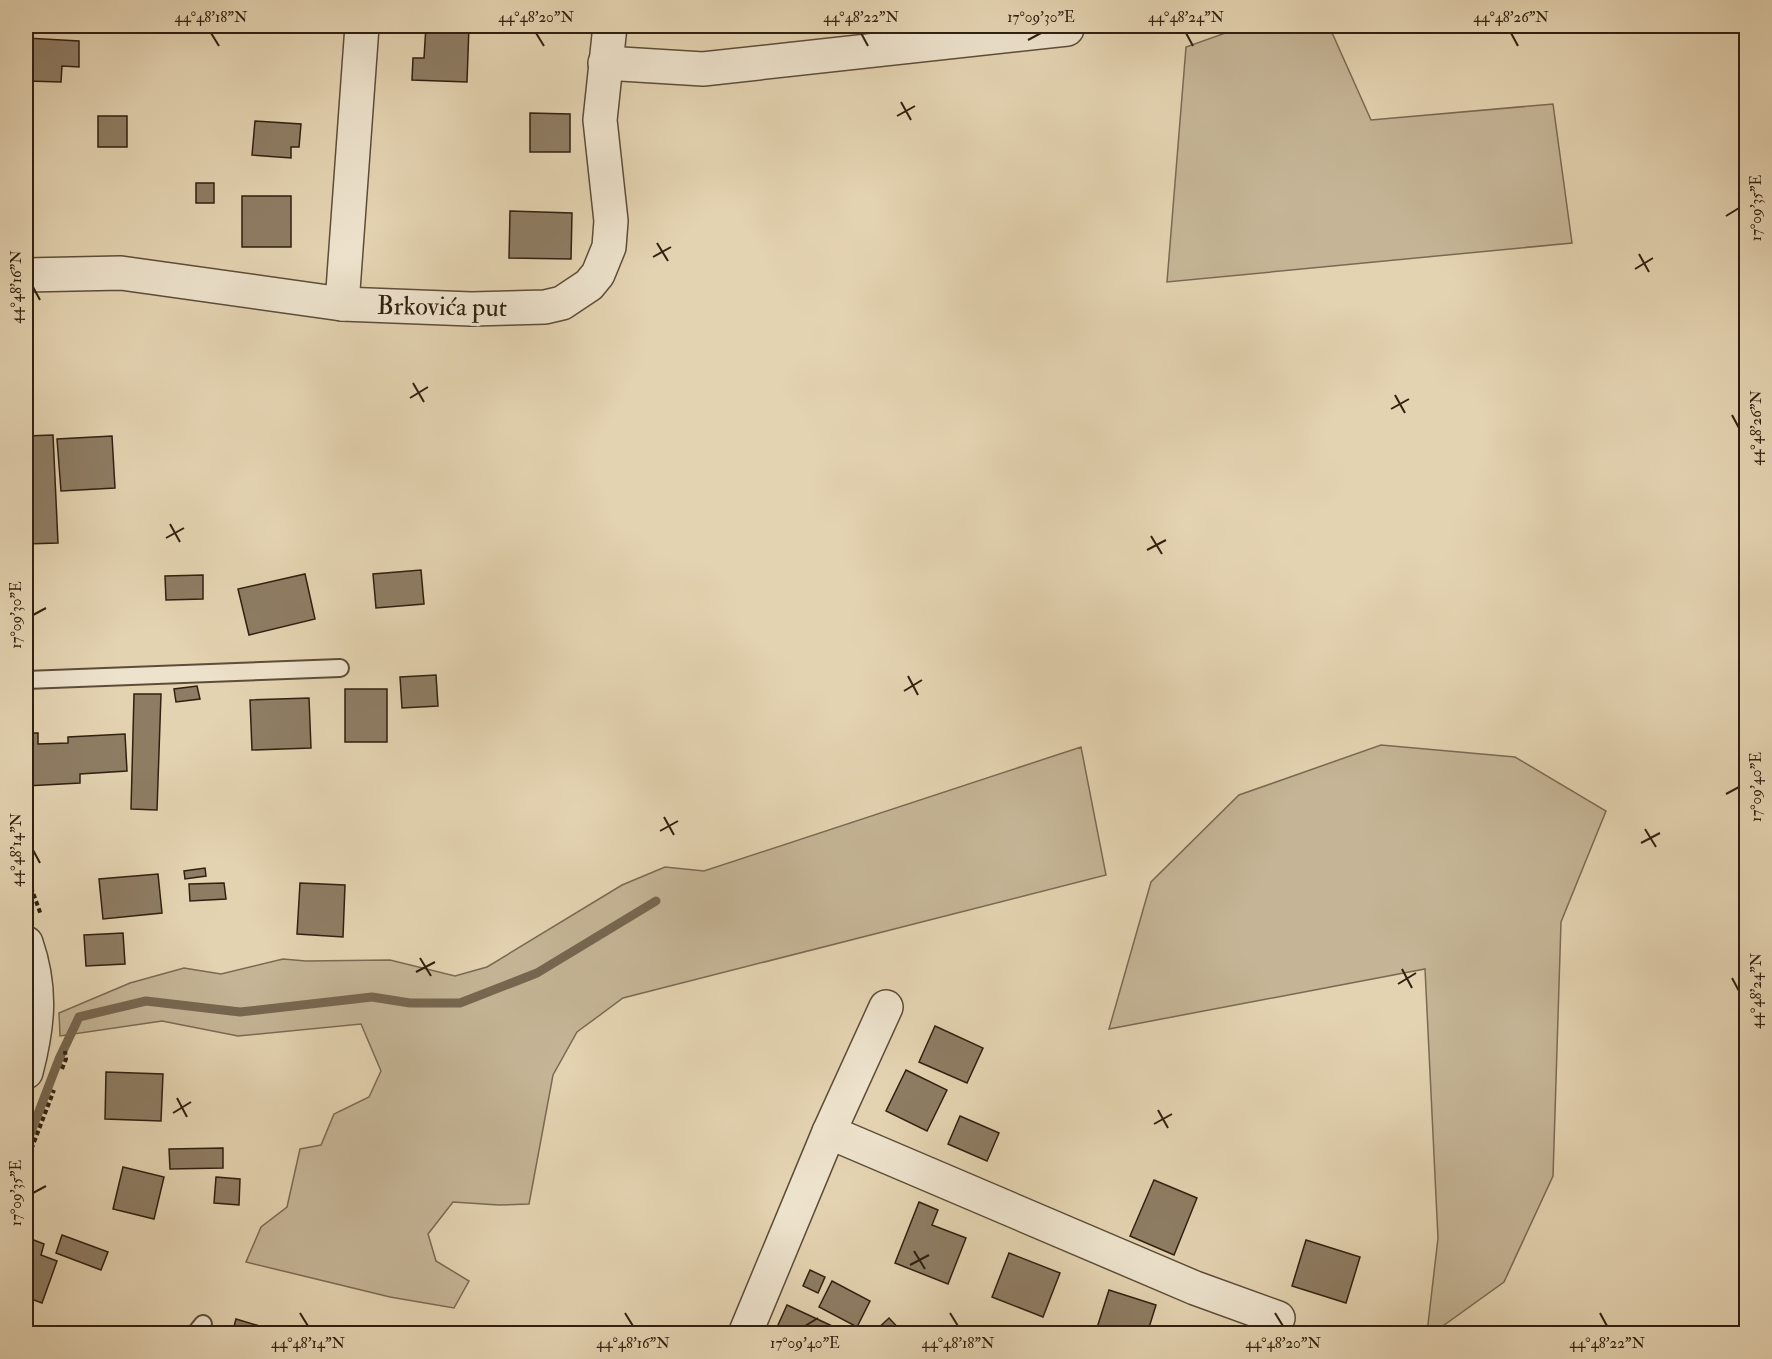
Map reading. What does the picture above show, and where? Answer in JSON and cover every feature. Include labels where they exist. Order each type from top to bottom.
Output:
[{"type":"street","points":[[342,304],[362,26]]},
{"type":"street","name":"Brkovića put","points":[[26,275],[121,273],[342,304],[471,309],[545,307],[562,303],[590,285],[598,274],[609,247],[610,221],[600,120],[610,26]]},
{"type":"street","points":[[605,63],[703,69],[1067,29]]},
{"type":"street","points":[[26,943],[38,1003],[36,1029],[26,1072]]},
{"type":"street","points":[[745,1334],[829,1132],[886,1007]]},
{"type":"street","points":[[829,1132],[1195,1288],[1278,1318]]},
{"type":"lane","points":[[26,680],[340,668]]},
{"type":"shaded area","points":[[1245,26],[1329,26],[1371,120],[1553,104],[1572,243],[1167,282],[1186,47]]},
{"type":"shaded area","points":[[1381,745],[1515,757],[1606,811],[1561,922],[1553,1176],[1504,1282],[1433,1333],[1427,1333],[1438,1238],[1425,969],[1109,1029],[1151,882],[1239,795]]},
{"type":"shaded area","points":[[1081,747],[1106,875],[623,998],[577,1032],[553,1075],[529,1204],[453,1202],[428,1234],[436,1261],[469,1281],[454,1308],[390,1297],[246,1262],[261,1227],[287,1207],[300,1149],[321,1145],[334,1114],[369,1097],[381,1071],[361,1024],[238,1036],[162,1021],[60,1036],[59,1013],[130,983],[184,968],[221,974],[283,959],[390,960],[455,976],[487,967],[622,885],[665,867],[704,871]]},
{"type":"building","points":[[426,26],[469,26],[467,82],[412,80],[413,58],[424,58]]},
{"type":"building","points":[[26,38],[79,41],[79,67],[62,66],[61,82],[26,81]]},
{"type":"building","points":[[530,113],[570,114],[570,152],[530,152]]},
{"type":"building","points":[[98,116],[127,116],[127,147],[98,147]]},
{"type":"building","points":[[255,121],[301,124],[299,147],[291,147],[291,158],[252,155]]},
{"type":"building","points":[[196,183],[214,183],[214,203],[196,203]]},
{"type":"building","points":[[242,196],[291,196],[291,247],[242,247]]},
{"type":"building","points":[[510,211],[572,213],[571,259],[509,258]]},
{"type":"building","points":[[53,435],[58,543],[26,544],[26,436]]},
{"type":"building","points":[[112,436],[115,488],[61,491],[57,439]]},
{"type":"building","points":[[421,570],[424,604],[376,608],[373,574]]},
{"type":"building","points":[[305,574],[315,619],[249,635],[238,589]]},
{"type":"building","points":[[203,575],[203,599],[166,600],[165,576]]},
{"type":"building","points":[[436,675],[438,706],[402,708],[400,677]]},
{"type":"building","points":[[197,686],[200,699],[176,702],[174,689]]},
{"type":"building","points":[[345,689],[387,689],[387,742],[345,742]]},
{"type":"building","points":[[134,694],[161,694],[157,810],[131,809]]},
{"type":"building","points":[[309,698],[311,748],[252,750],[250,700]]},
{"type":"building","points":[[26,733],[38,733],[38,744],[68,743],[68,737],[125,734],[127,771],[80,774],[80,783],[26,786]]},
{"type":"building","points":[[205,868],[206,876],[185,879],[184,871]]},
{"type":"building","points":[[158,874],[162,913],[103,919],[99,879]]},
{"type":"building","points":[[224,883],[226,899],[190,901],[189,884]]},
{"type":"building","points":[[300,883],[345,885],[343,937],[297,934]]},
{"type":"building","points":[[123,933],[125,964],[86,966],[84,935]]},
{"type":"building","points":[[935,1026],[983,1048],[967,1083],[919,1062]]},
{"type":"building","points":[[906,1070],[947,1090],[927,1131],[886,1111]]},
{"type":"building","points":[[106,1072],[163,1074],[161,1121],[105,1119]]},
{"type":"building","points":[[960,1116],[999,1133],[987,1161],[948,1144]]},
{"type":"building","points":[[223,1148],[223,1168],[170,1169],[169,1149]]},
{"type":"building","points":[[123,1167],[164,1177],[154,1219],[113,1209]]},
{"type":"building","points":[[216,1177],[240,1179],[239,1205],[214,1203]]},
{"type":"building","points":[[1154,1180],[1197,1198],[1174,1255],[1130,1236]]},
{"type":"building","points":[[919,1202],[938,1210],[932,1225],[966,1238],[948,1284],[895,1263]]},
{"type":"building","points":[[62,1235],[108,1252],[101,1270],[56,1253]]},
{"type":"building","points":[[26,1237],[44,1244],[41,1255],[57,1261],[42,1303],[26,1297]]},
{"type":"building","points":[[1306,1240],[1360,1257],[1346,1303],[1292,1286]]},
{"type":"building","points":[[1009,1253],[1060,1273],[1043,1317],[992,1297]]},
{"type":"building","points":[[810,1270],[825,1277],[818,1293],[803,1286]]},
{"type":"building","points":[[832,1281],[870,1301],[857,1327],[819,1307]]},
{"type":"building","points":[[1109,1290],[1156,1305],[1147,1334],[1095,1334]]},
{"type":"building","points":[[787,1305],[832,1326],[829,1334],[774,1334]]},
{"type":"building","points":[[889,1318],[904,1334],[872,1334]]},
{"type":"building","points":[[236,1319],[286,1334],[232,1334]]},
{"type":"waterway","points":[[26,1145],[59,1059],[79,1017],[146,1001],[240,1012],[372,997],[410,1003],[460,1003],[537,973],[656,901]]}]
